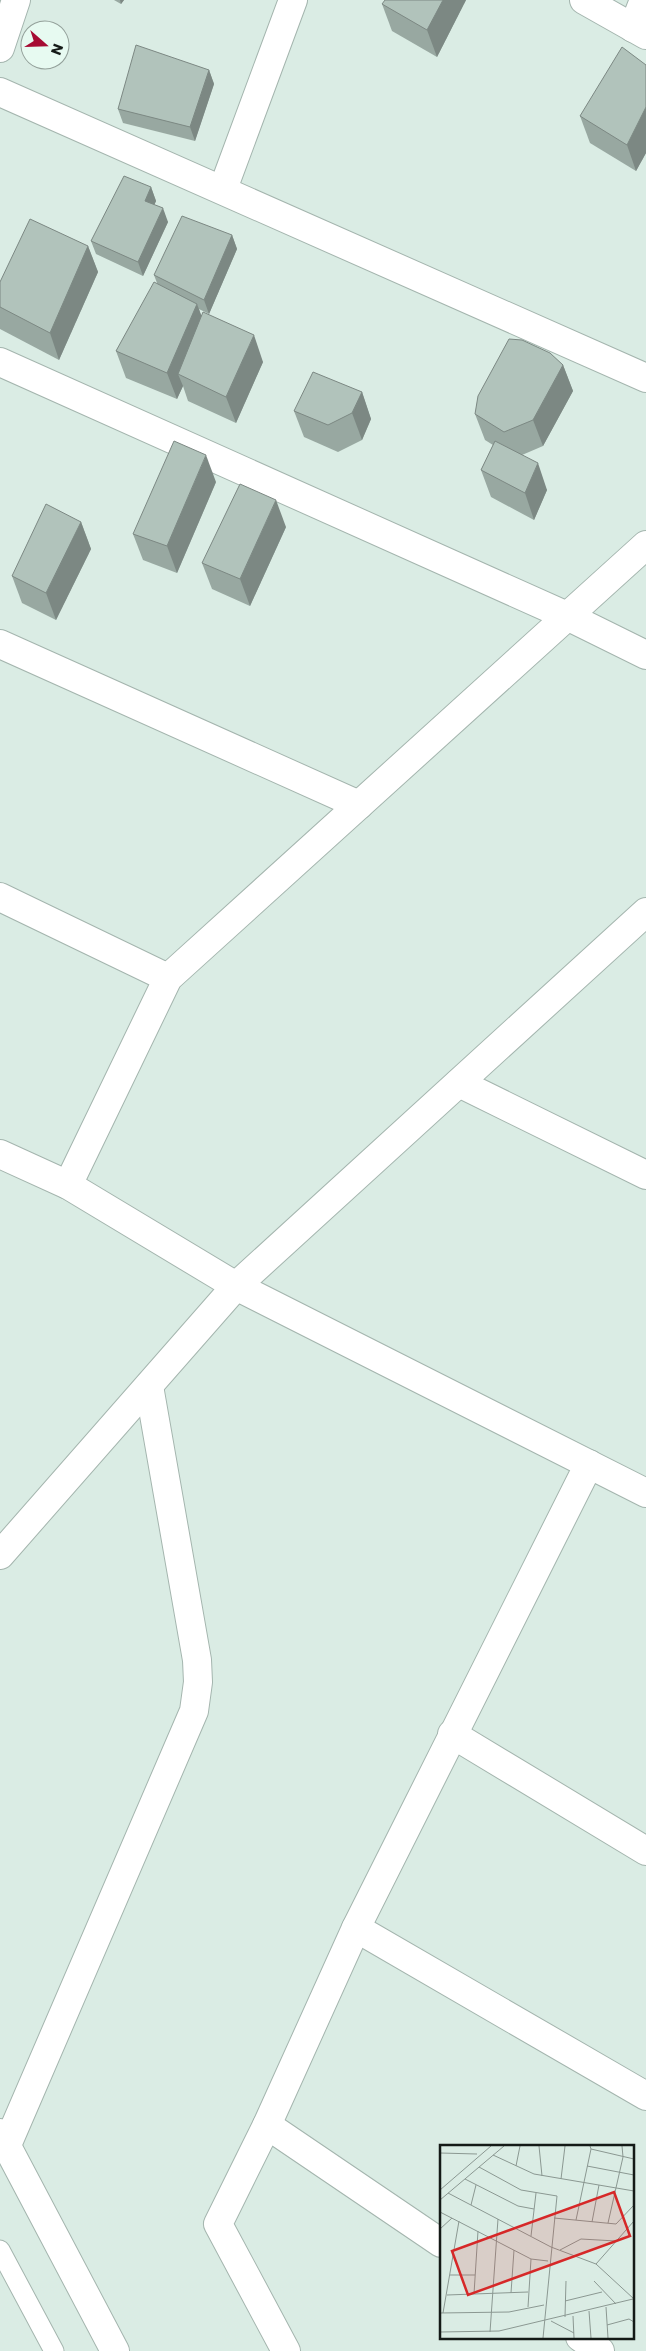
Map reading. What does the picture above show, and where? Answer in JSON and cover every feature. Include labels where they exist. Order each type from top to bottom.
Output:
[{"type":"street","points":[[0,48],[16,0]]},
{"type":"street","points":[[223,189],[293,0]]},
{"type":"street","points":[[584,0],[640,32],[644,0]]},
{"type":"street","points":[[0,92],[223,189],[646,378]]},
{"type":"street","points":[[0,362],[567,616],[646,655]]},
{"type":"street","points":[[68,1185],[168,978],[646,545]]},
{"type":"street","points":[[0,644],[359,805]]},
{"type":"street","points":[[0,897],[168,978]]},
{"type":"street","points":[[0,1555],[236,1286],[646,912]]},
{"type":"street","points":[[459,1083],[646,1175]]},
{"type":"street","points":[[0,1154],[68,1185],[236,1286],[646,1493]]},
{"type":"street","points":[[115,2351],[3,2139],[194,1711],[198,1682],[197,1660],[148,1386]]},
{"type":"street","points":[[286,2351],[218,2224],[267,2124],[356,1928],[589,1464]]},
{"type":"street","points":[[452,1734],[646,1851]]},
{"type":"street","points":[[356,1928],[646,2096]]},
{"type":"street","points":[[267,2124],[440,2242]]},
{"type":"street","points":[[581,2338],[600,2351]]},
{"type":"lane","points":[[0,2250],[54,2351]]},
{"type":"building","points":[[385,0],[443,0],[427,30],[382,4]]},
{"type":"building","points":[[136,45],[209,70],[190,127],[118,109]]},
{"type":"building","points":[[622,47],[646,65],[646,107],[627,145],[580,116]]},
{"type":"building","points":[[124,176],[151,187],[145,201],[163,208],[138,262],[91,241]]},
{"type":"building","points":[[182,216],[232,235],[204,300],[154,275]]},
{"type":"building","points":[[30,219],[88,246],[50,333],[0,307],[0,282]]},
{"type":"building","points":[[154,282],[197,304],[167,373],[116,351]]},
{"type":"building","points":[[203,312],[254,335],[226,397],[178,374]]},
{"type":"building","points":[[509,339],[522,340],[550,353],[563,365],[533,420],[504,432],[475,414],[478,396]]},
{"type":"building","points":[[313,372],[362,392],[352,413],[328,425],[294,411]]},
{"type":"building","points":[[174,441],[206,455],[167,546],[133,534]]},
{"type":"building","points":[[495,441],[538,463],[525,493],[481,470]]},
{"type":"building","points":[[240,484],[276,500],[240,579],[202,563]]},
{"type":"building","points":[[46,504],[81,522],[46,593],[12,576]]}]
